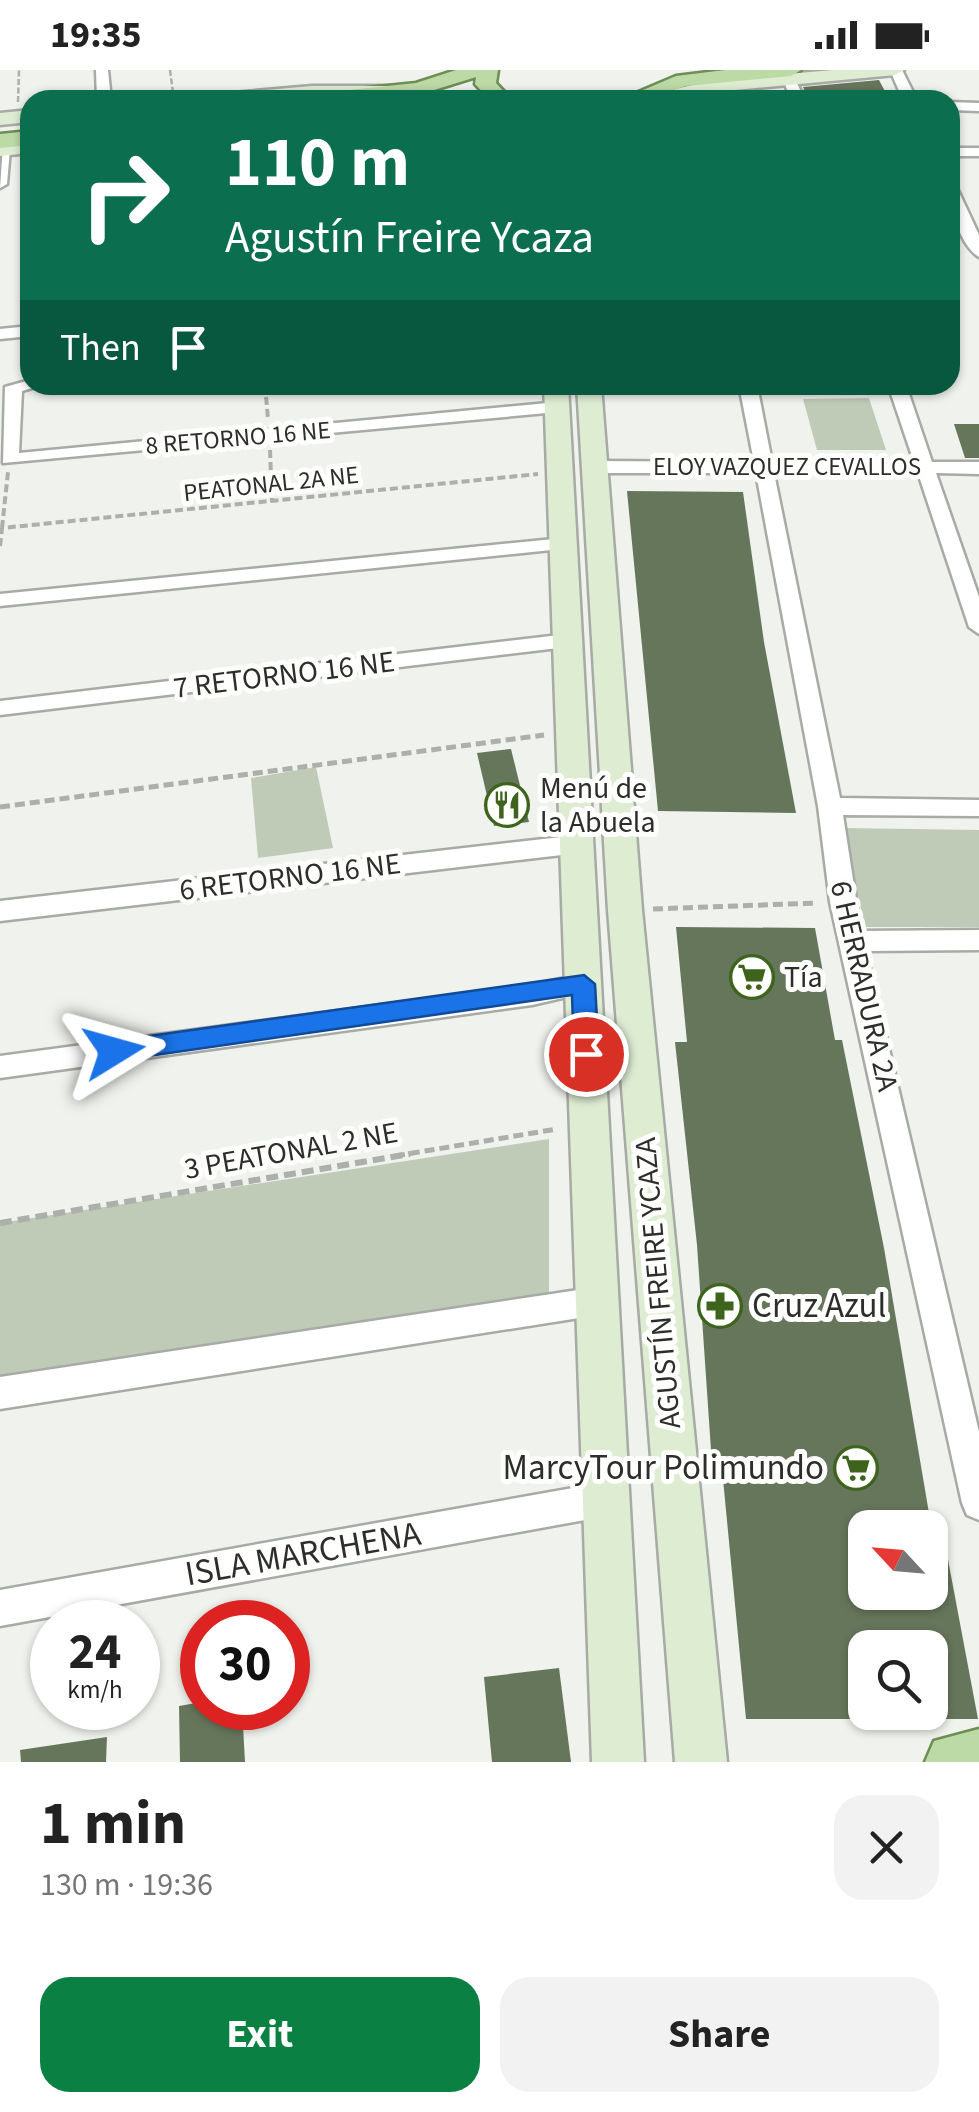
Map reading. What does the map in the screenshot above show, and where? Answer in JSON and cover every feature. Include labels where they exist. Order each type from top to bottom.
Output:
[{"type":"main road","points":[[404,90],[476,70]]},
{"type":"main road","points":[[659,90],[683,80],[895,70]]},
{"type":"main road","points":[[706,90],[790,74]]},
{"type":"main road","name":"AGUSTÍN FREIRE YCAZA","points":[[588,395],[564,544],[618,1762]]},
{"type":"main road","name":"AGUSTÍN FREIRE YCAZA","points":[[557,396],[577,469],[625,910],[701,1762]]},
{"type":"main road","points":[[955,1762],[979,1758]]},
{"type":"street","points":[[0,184],[10,130]]},
{"type":"street","points":[[960,210],[979,252]]},
{"type":"street","points":[[9,459],[14,387],[20,386]]},
{"type":"street","name":"6 HERRADURA 2A","points":[[750,395],[830,806],[842,902],[979,1503]]},
{"type":"street","points":[[900,395],[979,627]]},
{"type":"street","name":"8 RETORNO 16 NE","points":[[9,459],[557,396]]},
{"type":"street","name":"ELOY VAZQUEZ CEVALLOS","points":[[577,469],[979,468]]},
{"type":"street","points":[[0,600],[564,544]]},
{"type":"street","name":"7 RETORNO 16 NE","points":[[0,708],[568,642]]},
{"type":"street","points":[[830,806],[979,808]]},
{"type":"street","name":"6 RETORNO 16 NE","points":[[0,911],[579,844]]},
{"type":"street","points":[[853,941],[979,940]]},
{"type":"street","points":[[0,1066],[584,984]]},
{"type":"street","points":[[0,1393],[598,1301]]},
{"type":"street","name":"ISLA MARCHENA","points":[[0,1608],[607,1500]]},
{"type":"path","points":[[10,130],[19,70]]},
{"type":"path","points":[[0,546],[9,459]]},
{"type":"path","name":"PEATONAL 2A NE","points":[[2,528],[577,469]]},
{"type":"path","points":[[0,807],[572,731]]},
{"type":"path","points":[[625,910],[842,902]]},
{"type":"path","name":"3 PEATONAL 2 NE","points":[[0,1222],[590,1124]]},
{"type":"green space","points":[[869,398],[886,450],[817,450],[803,399]]},
{"type":"green space","points":[[316,767],[333,848],[258,858],[251,778]]},
{"type":"green space","points":[[843,828],[979,830],[979,927],[865,927]]},
{"type":"green space","points":[[549,1139],[549,1296],[0,1383],[0,1223]]},
{"type":"building","points":[[879,80],[884,90],[804,90],[803,87]]},
{"type":"building","points":[[954,424],[979,424],[979,458],[965,458]]},
{"type":"building","points":[[627,491],[743,492],[764,642],[796,813],[658,811]]},
{"type":"building","points":[[511,749],[529,822],[494,826],[477,753]]},
{"type":"building","points":[[676,927],[815,928],[835,1040],[842,1040],[884,1248],[928,1510],[848,1510],[848,1610],[948,1610],[948,1560],[978,1719],[948,1719],[948,1630],[848,1630],[848,1719],[746,1719],[723,1479],[713,1479],[697,1245],[675,1042],[687,1042]]},
{"type":"building","points":[[559,1668],[571,1762],[492,1762],[484,1677]]},
{"type":"building","points":[[179,1706],[180,1730],[243,1730],[245,1762],[180,1762]]},
{"type":"building","points":[[107,1737],[106,1762],[21,1762],[20,1750]]},
{"type":"place","name":"Menú de la Abuela","points":[[507,805]]},
{"type":"place","name":"Tía","points":[[752,977]]},
{"type":"place","name":"Cruz Azul","points":[[720,1306]]},
{"type":"place","name":"MarcyTour Polimundo","points":[[856,1468]]},
{"type":"route","points":[[114,1051],[532,995],[584,984],[586,1054]]}]
